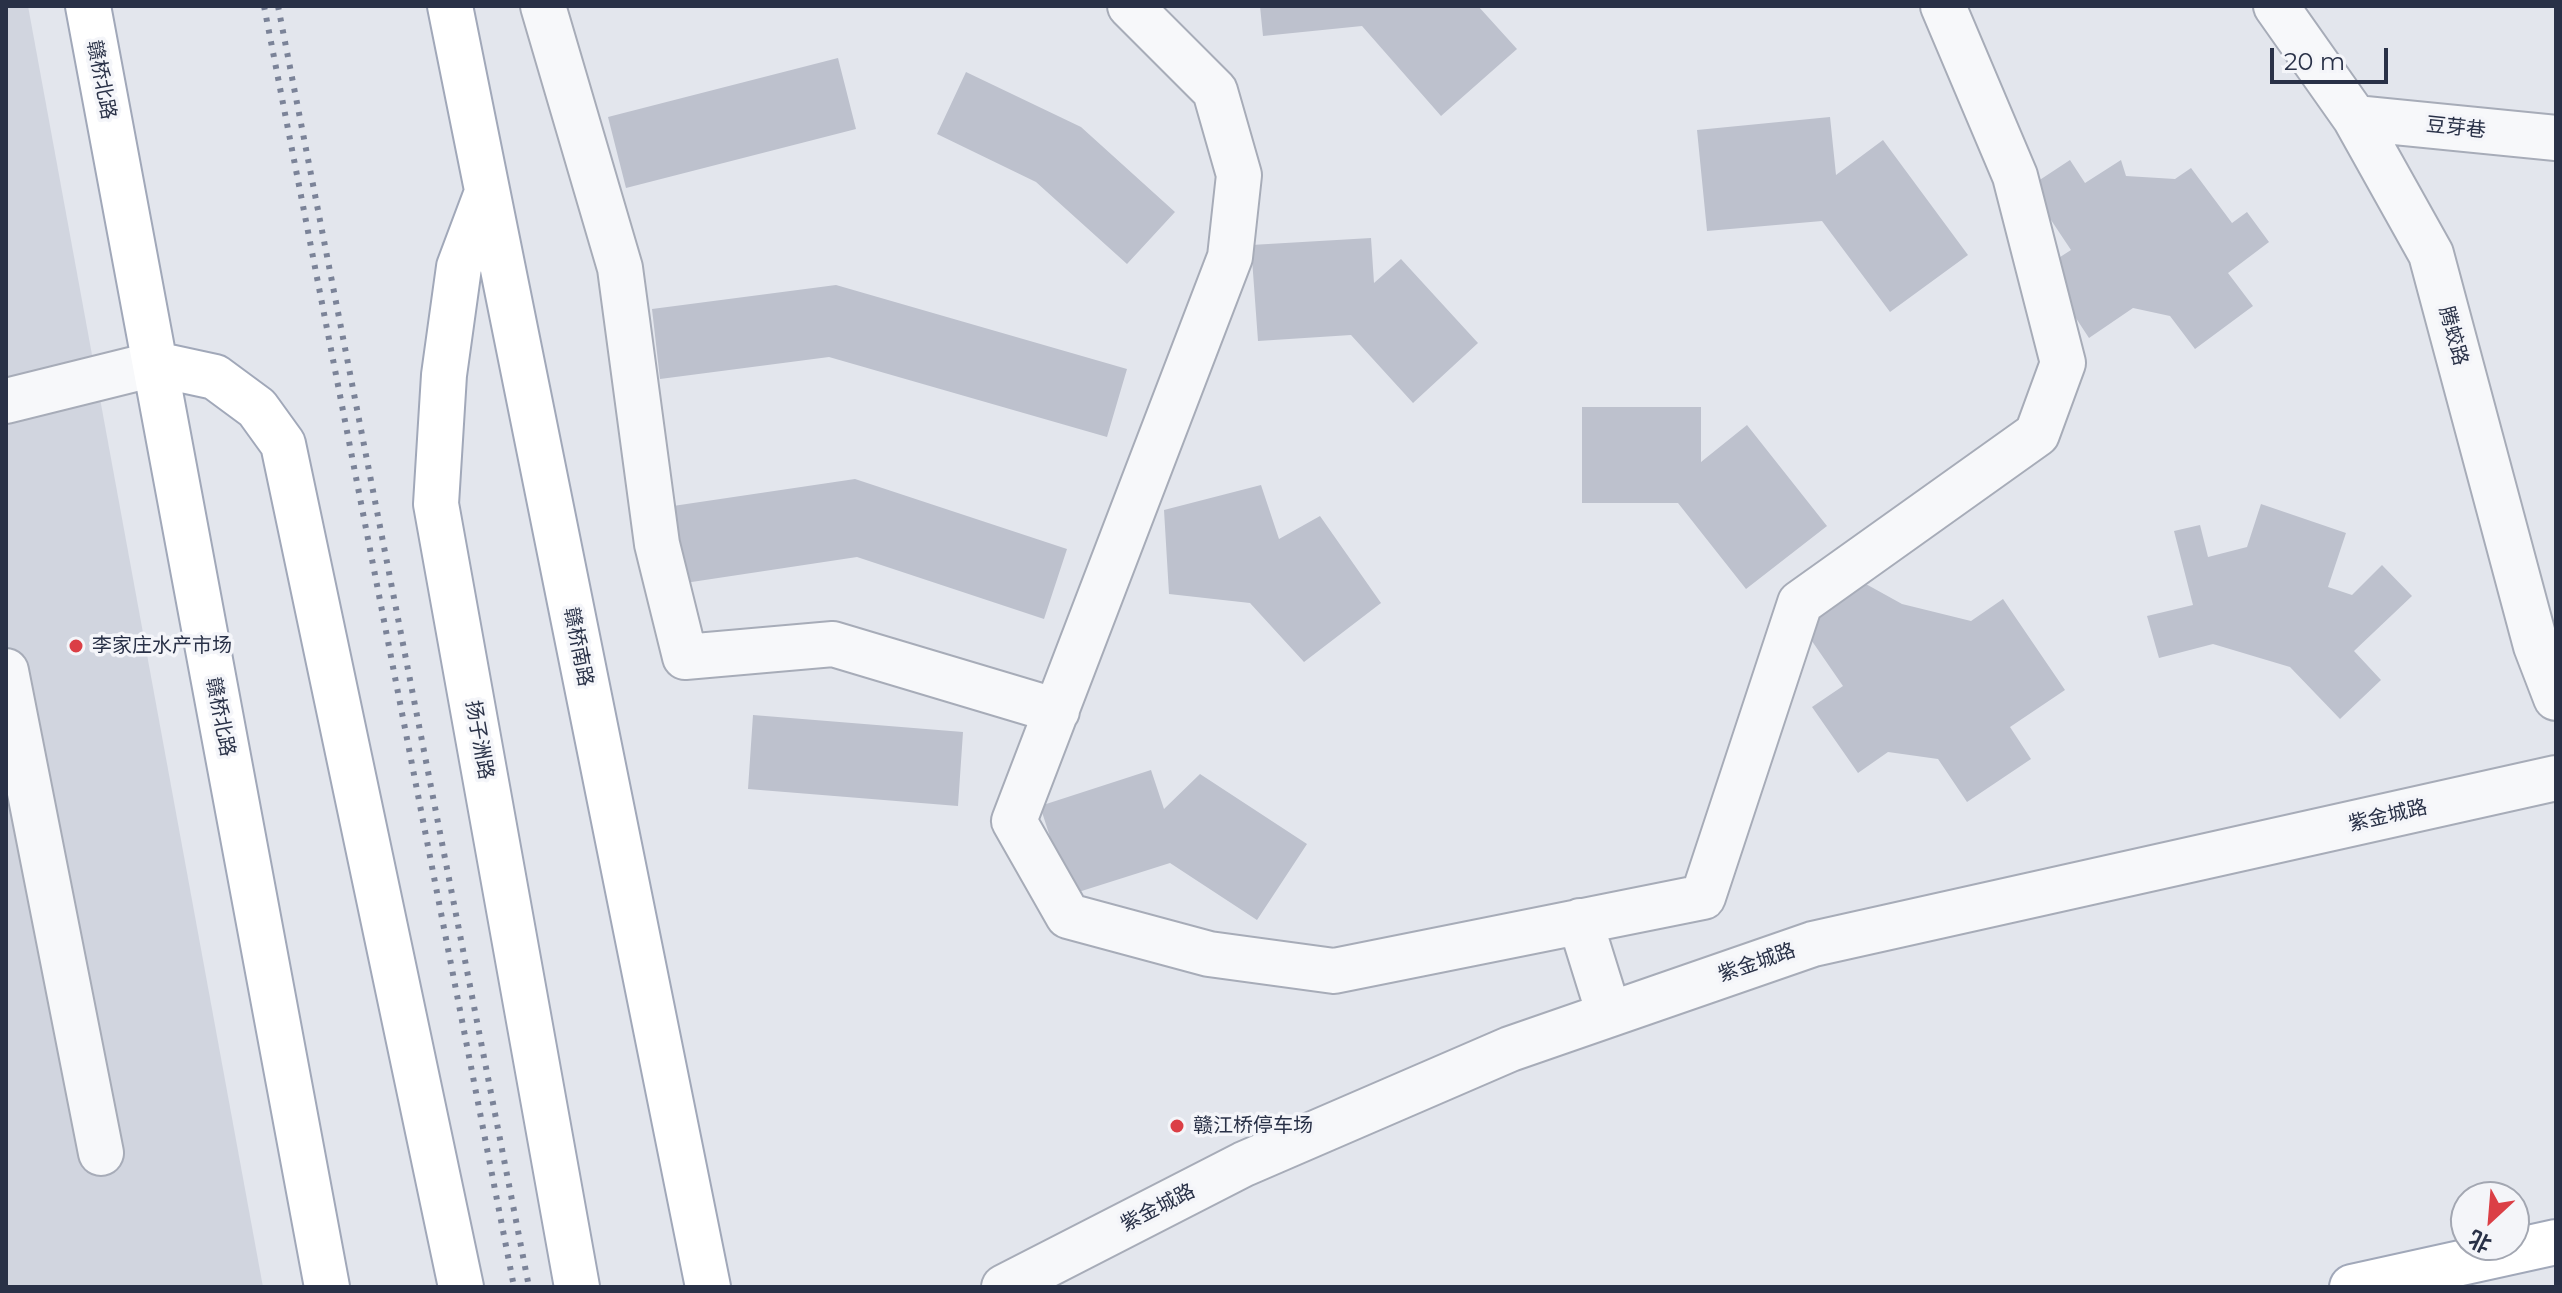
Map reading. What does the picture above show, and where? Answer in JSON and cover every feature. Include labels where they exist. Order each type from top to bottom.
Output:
[{"type":"main road","name":"赣桥北路","points":[[88,6],[327,1287]]},
{"type":"main road","name":"赣桥南路","points":[[450,6],[708,1287]]},
{"type":"main road","name":"扬子洲路","points":[[486,195],[459,267],[444,375],[436,504],[577,1287]]},
{"type":"main road","points":[[155,364],[215,377],[257,408],[283,444],[461,1287]]},
{"type":"main road","points":[[2352,1287],[2556,1242]]},
{"type":"street","points":[[543,6],[620,268],[657,544],[685,657],[833,644],[1057,711]]},
{"type":"street","points":[[1130,6],[1215,91],[1239,175],[1230,257],[1014,821],[1068,916],[1209,954],[1334,971],[1703,897],[1800,603],[2037,434],[2063,363],[2015,176],[1943,6]]},
{"type":"street","name":"腾蛟路","points":[[2276,6],[2355,118],[2431,254],[2536,646],[2556,698]]},
{"type":"street","name":"豆芽巷","points":[[2355,118],[2556,138]]},
{"type":"street","points":[[6,401],[155,364]]},
{"type":"street","points":[[6,671],[101,1153]]},
{"type":"street","name":"紫金城路","points":[[1004,1287],[1244,1164],[1510,1049],[1813,944],[2556,778]]},
{"type":"street","points":[[1580,921],[1609,1014]]},
{"type":"shaded area","name":"李家庄水产市场","points":[[6,6],[28,6],[263,1287],[6,1287]]},
{"type":"building","points":[[1260,6],[1478,6],[1517,49],[1441,116],[1362,26],[1263,36]]},
{"type":"building","points":[[838,58],[856,129],[626,188],[608,117]]},
{"type":"building","points":[[966,72],[1081,127],[1175,212],[1127,264],[1036,182],[937,134]]},
{"type":"building","points":[[1830,117],[1836,175],[1883,140],[1968,255],[1890,312],[1822,221],[1707,231],[1697,130]]},
{"type":"building","points":[[2070,160],[2085,183],[2121,160],[2126,176],[2175,179],[2191,168],[2232,223],[2247,212],[2269,242],[2228,273],[2253,306],[2195,349],[2170,316],[2133,308],[2089,338],[2043,268],[2071,250],[2029,187]]},
{"type":"building","points":[[1371,238],[1374,283],[1401,259],[1478,343],[1413,403],[1351,335],[1258,341],[1251,245]]},
{"type":"building","points":[[836,285],[1127,369],[1107,437],[829,357],[660,379],[652,309]]},
{"type":"building","points":[[1582,407],[1701,407],[1701,462],[1747,425],[1827,526],[1746,589],[1678,503],[1582,503]]},
{"type":"building","points":[[855,479],[1067,549],[1044,619],[857,557],[685,583],[673,506]]},
{"type":"building","points":[[1261,485],[1279,539],[1320,516],[1381,603],[1304,662],[1250,603],[1169,594],[1164,510]]},
{"type":"building","points":[[2261,504],[2346,533],[2328,587],[2352,595],[2382,565],[2412,596],[2354,651],[2381,680],[2340,719],[2290,667],[2213,644],[2159,658],[2147,616],[2193,605],[2174,531],[2200,525],[2208,557],[2247,547]]},
{"type":"building","points":[[1855,578],[1902,604],[1971,621],[2003,599],[2065,690],[2010,727],[2031,759],[1967,802],[1938,759],[1888,752],[1858,773],[1812,707],[1843,686],[1796,618]]},
{"type":"building","points":[[753,715],[963,732],[958,806],[748,789]]},
{"type":"building","points":[[1151,770],[1164,809],[1200,774],[1307,844],[1257,920],[1170,863],[1069,895],[1040,806]]},
{"type":"railway","points":[[264,6],[514,1287]]},
{"type":"railway","points":[[278,6],[529,1287]]},
{"type":"place","name":"李家庄水产市场","points":[[76,646]]},
{"type":"place","name":"赣江桥停车场","points":[[1177,1126]]}]
